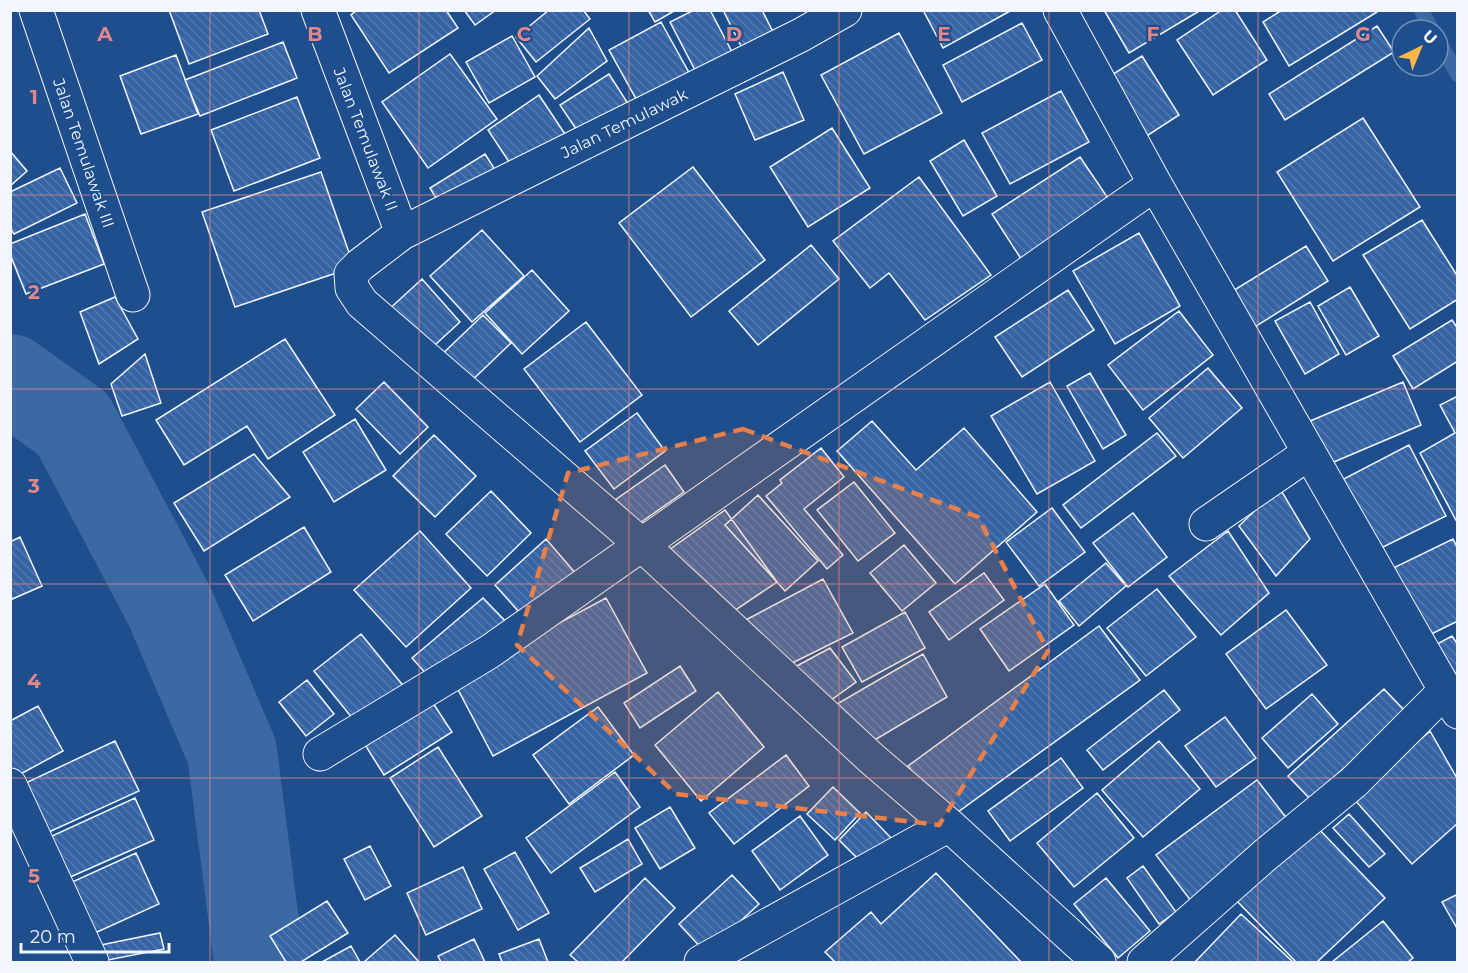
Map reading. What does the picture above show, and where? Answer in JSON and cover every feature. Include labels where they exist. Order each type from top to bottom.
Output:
[{"type":"street","name":"Jalan Temulawak III","points":[[36,10],[133,295]]},
{"type":"street","name":"Jalan Temulawak II","points":[[318,10],[402,233]]},
{"type":"street","name":"Jalan Temulawak","points":[[641,544],[362,303],[352,288],[351,274],[402,233],[797,22],[845,10]]},
{"type":"street","points":[[1060,10],[1155,184],[1451,701],[1264,856],[1144,963]]},
{"type":"street","points":[[320,754],[489,652],[1155,184]]},
{"type":"street","points":[[1206,524],[1309,453]]},
{"type":"street","points":[[641,544],[871,758],[949,825],[1099,963]]},
{"type":"street","points":[[10,785],[92,963]]},
{"type":"street","points":[[701,963],[949,825]]},
{"type":"highlighted area","points":[[743,429],[978,517],[1048,651],[939,825],[676,794],[517,645],[568,473]]},
{"type":"building","points":[[169,10],[259,10],[268,34],[189,64]]},
{"type":"building","points":[[357,10],[446,10],[458,28],[389,73],[351,15]]},
{"type":"building","points":[[464,10],[496,10],[475,25]]},
{"type":"building","points":[[549,10],[583,10],[590,19],[536,62],[516,37]]},
{"type":"building","points":[[648,10],[676,10],[655,22]]},
{"type":"building","points":[[694,10],[710,10],[732,52],[695,70],[670,22]]},
{"type":"building","points":[[723,10],[762,10],[773,32],[742,48]]},
{"type":"building","points":[[923,10],[1012,10],[943,48]]},
{"type":"building","points":[[1104,10],[1201,10],[1129,53]]},
{"type":"building","points":[[1222,10],[1235,10],[1267,60],[1213,95],[1177,40]]},
{"type":"building","points":[[1282,10],[1377,10],[1377,12],[1289,66],[1263,22]]},
{"type":"building","points":[[661,22],[692,78],[640,106],[609,50]]},
{"type":"building","points":[[1022,23],[1042,60],[962,102],[943,65]]},
{"type":"building","points":[[1377,26],[1390,46],[1390,54],[1285,120],[1269,94]]},
{"type":"building","points":[[589,28],[607,61],[555,99],[537,76]]},
{"type":"building","points":[[899,33],[942,113],[864,154],[821,75]]},
{"type":"building","points":[[512,36],[535,77],[489,103],[466,62]]},
{"type":"building","points":[[283,42],[297,78],[200,116],[185,80]]},
{"type":"building","points":[[450,54],[497,119],[428,168],[382,102]]},
{"type":"building","points":[[176,55],[198,114],[141,134],[120,76]]},
{"type":"building","points":[[1142,56],[1179,115],[1139,141],[1102,81]]},
{"type":"building","points":[[783,72],[804,120],[755,140],[735,94]]},
{"type":"building","points":[[609,74],[632,110],[584,141],[560,105]]},
{"type":"building","points":[[1061,91],[1089,142],[1010,184],[982,133]]},
{"type":"building","points":[[539,95],[569,140],[517,174],[488,130]]},
{"type":"building","points":[[297,97],[320,158],[234,191],[211,130]]},
{"type":"building","points":[[1363,118],[1420,207],[1333,261],[1277,172]]},
{"type":"building","points":[[832,128],[870,188],[808,227],[770,167]]},
{"type":"building","points":[[964,140],[997,196],[963,216],[930,161]]},
{"type":"building","points":[[10,151],[27,171],[10,186]]},
{"type":"building","points":[[485,154],[499,176],[443,210],[430,188]]},
{"type":"building","points":[[1080,157],[1114,207],[1025,265],[992,214]]},
{"type":"building","points":[[693,167],[765,260],[691,317],[619,223]]},
{"type":"building","points":[[60,168],[77,203],[14,234],[10,228],[10,192]]},
{"type":"building","points":[[321,172],[354,267],[235,307],[202,212]]},
{"type":"building","points":[[919,177],[991,275],[925,320],[889,273],[870,288],[833,241]]},
{"type":"building","points":[[85,214],[104,264],[26,294],[10,254],[10,244]]},
{"type":"building","points":[[1422,220],[1458,277],[1458,299],[1410,329],[1363,255]]},
{"type":"building","points":[[482,230],[524,276],[472,322],[430,276]]},
{"type":"building","points":[[1139,233],[1180,306],[1115,344],[1073,271]]},
{"type":"building","points":[[811,245],[839,279],[758,345],[729,311]]},
{"type":"building","points":[[1306,246],[1328,281],[1245,333],[1223,297]]},
{"type":"building","points":[[532,270],[569,311],[522,354],[485,313]]},
{"type":"building","points":[[422,279],[460,322],[424,355],[386,312]]},
{"type":"building","points":[[1350,287],[1379,336],[1346,355],[1318,306]]},
{"type":"building","points":[[1068,290],[1094,330],[1022,377],[995,337]]},
{"type":"building","points":[[115,297],[138,339],[99,364],[80,312]]},
{"type":"building","points":[[1310,302],[1339,354],[1305,374],[1275,321]]},
{"type":"building","points":[[1179,311],[1213,355],[1143,410],[1108,365]]},
{"type":"building","points":[[483,315],[511,343],[462,390],[435,361]]},
{"type":"building","points":[[1452,320],[1458,329],[1458,361],[1413,389],[1393,356]]},
{"type":"building","points":[[586,322],[642,395],[580,442],[524,369]]},
{"type":"building","points":[[285,339],[335,415],[268,459],[247,426],[184,465],[156,420]]},
{"type":"building","points":[[145,354],[161,403],[122,416],[111,384]]},
{"type":"building","points":[[1208,368],[1242,408],[1183,458],[1149,418]]},
{"type":"building","points":[[1090,373],[1126,435],[1103,449],[1067,386]]},
{"type":"building","points":[[384,382],[428,427],[400,454],[356,409]]},
{"type":"building","points":[[1050,382],[1095,461],[1037,494],[991,416]]},
{"type":"building","points":[[1403,382],[1421,425],[1322,467],[1303,424]]},
{"type":"building","points":[[1458,396],[1458,524],[1420,453],[1455,433],[1440,405]]},
{"type":"building","points":[[637,413],[665,451],[614,489],[585,451]]},
{"type":"building","points":[[355,419],[386,470],[334,502],[303,452]]},
{"type":"building","points":[[872,421],[916,470],[964,428],[1037,512],[955,584],[837,451]]},
{"type":"building","points":[[1157,433],[1176,456],[1081,528],[1063,505]]},
{"type":"building","points":[[434,435],[476,476],[435,517],[393,476]]},
{"type":"building","points":[[1409,445],[1446,516],[1371,553],[1336,483]]},
{"type":"building","points":[[821,448],[844,477],[804,509],[843,555],[827,569],[766,496],[782,483],[780,480]]},
{"type":"building","points":[[254,454],[290,497],[204,551],[174,503]]},
{"type":"building","points":[[665,465],[684,492],[627,532],[608,505]]},
{"type":"building","points":[[854,482],[895,533],[858,561],[817,510]]},
{"type":"building","points":[[1279,487],[1310,539],[1276,576],[1239,526]]},
{"type":"building","points":[[491,491],[531,533],[487,576],[446,534]]},
{"type":"building","points":[[758,495],[818,561],[785,591],[725,525]]},
{"type":"building","points":[[1052,508],[1085,552],[1039,586],[1006,542]]},
{"type":"building","points":[[725,510],[777,582],[722,619],[659,557]]},
{"type":"building","points":[[1133,513],[1167,557],[1128,587],[1093,543]]},
{"type":"building","points":[[304,527],[331,572],[253,621],[225,575]]},
{"type":"building","points":[[420,531],[471,588],[406,647],[354,590]]},
{"type":"building","points":[[1228,531],[1269,593],[1221,635],[1169,576]]},
{"type":"building","points":[[20,537],[42,586],[10,600],[10,542]]},
{"type":"building","points":[[546,539],[577,575],[526,620],[495,585]]},
{"type":"building","points":[[1453,539],[1458,549],[1458,621],[1419,640],[1385,572]]},
{"type":"building","points":[[904,545],[936,583],[902,611],[870,573]]},
{"type":"building","points":[[1106,563],[1126,586],[1079,626],[1059,601]]},
{"type":"building","points":[[984,573],[1004,600],[949,640],[929,612]]},
{"type":"building","points":[[823,579],[853,633],[780,669],[740,623]]},
{"type":"building","points":[[1045,584],[1074,625],[1009,671],[980,629]]},
{"type":"building","points":[[1157,589],[1196,637],[1146,676],[1107,628]]},
{"type":"building","points":[[483,598],[512,628],[431,679],[412,658]]},
{"type":"building","points":[[606,598],[647,673],[493,756],[453,680]]},
{"type":"building","points":[[1286,610],[1327,665],[1266,709],[1226,654]]},
{"type":"building","points":[[905,612],[925,648],[862,682],[842,647]]},
{"type":"building","points":[[1099,626],[1140,680],[947,820],[908,766]]},
{"type":"building","points":[[361,634],[405,688],[358,725],[314,671]]},
{"type":"building","points":[[1452,636],[1458,645],[1458,698],[1428,649]]},
{"type":"building","points":[[830,648],[856,682],[820,708],[782,674]]},
{"type":"building","points":[[923,654],[947,697],[863,747],[837,704]]},
{"type":"building","points":[[680,666],[696,691],[640,728],[624,703]]},
{"type":"building","points":[[307,680],[334,714],[306,736],[279,702]]},
{"type":"building","points":[[1384,689],[1406,712],[1310,799],[1288,776]]},
{"type":"building","points":[[1164,690],[1180,710],[1103,770],[1087,750]]},
{"type":"building","points":[[718,692],[764,747],[701,801],[655,745]]},
{"type":"building","points":[[1312,694],[1338,724],[1288,768],[1262,738]]},
{"type":"building","points":[[429,697],[452,732],[384,775],[362,740]]},
{"type":"building","points":[[38,706],[63,751],[15,777],[10,769],[10,721]]},
{"type":"building","points":[[598,707],[634,755],[569,804],[533,755]]},
{"type":"building","points":[[1225,717],[1256,758],[1216,787],[1185,746]]},
{"type":"building","points":[[1430,731],[1458,780],[1458,823],[1412,864],[1353,798]]},
{"type":"building","points":[[115,741],[139,791],[38,837],[15,788]]},
{"type":"building","points":[[1159,741],[1200,789],[1143,837],[1102,790]]},
{"type":"building","points":[[438,747],[482,816],[434,847],[390,778]]},
{"type":"building","points":[[786,755],[809,786],[734,844],[709,813]]},
{"type":"building","points":[[1061,758],[1083,788],[1010,841],[988,811]]},
{"type":"building","points":[[615,772],[640,807],[551,873],[526,838]]},
{"type":"building","points":[[1257,780],[1292,825],[1191,901],[1156,855]]},
{"type":"building","points":[[833,787],[860,813],[835,840],[807,814]]},
{"type":"building","points":[[1097,793],[1134,838],[1074,887],[1037,843]]},
{"type":"building","points":[[135,798],[154,840],[59,882],[41,841]]},
{"type":"building","points":[[670,807],[695,848],[660,869],[635,828]]},
{"type":"building","points":[[866,812],[894,841],[867,868],[839,840]]},
{"type":"building","points":[[1349,814],[1385,854],[1369,867],[1333,828]]},
{"type":"building","points":[[800,816],[828,855],[780,890],[752,851]]},
{"type":"building","points":[[1315,825],[1385,898],[1317,962],[1296,962],[1236,900]]},
{"type":"building","points":[[628,839],[642,864],[595,892],[580,868]]},
{"type":"building","points":[[370,846],[391,886],[365,900],[344,859]]},
{"type":"building","points":[[515,852],[549,913],[518,930],[484,869]]},
{"type":"building","points":[[136,853],[159,904],[84,938],[61,887]]},
{"type":"building","points":[[1143,866],[1176,912],[1159,924],[1127,878]]},
{"type":"building","points":[[463,867],[482,909],[426,935],[407,893]]},
{"type":"building","points":[[936,873],[1021,962],[835,962],[825,952],[871,912],[881,924]]},
{"type":"building","points":[[732,875],[759,904],[706,953],[679,924]]},
{"type":"building","points":[[645,878],[675,908],[622,962],[578,962],[570,955]]},
{"type":"building","points":[[1106,878],[1150,931],[1118,958],[1074,904]]},
{"type":"building","points":[[1458,894],[1458,930],[1442,902]]},
{"type":"building","points":[[327,901],[348,933],[301,962],[286,962],[270,936]]},
{"type":"building","points":[[1241,914],[1293,962],[1195,962]]},
{"type":"building","points":[[1383,921],[1413,958],[1408,962],[1332,962]]},
{"type":"building","points":[[160,933],[164,949],[98,962],[91,947]]},
{"type":"building","points":[[395,935],[419,962],[365,961]]},
{"type":"building","points":[[474,939],[485,962],[441,962],[438,956]]},
{"type":"building","points":[[539,939],[548,962],[502,962],[499,954]]},
{"type":"building","points":[[351,946],[360,962],[322,962]]},
{"type":"waterway","points":[[1421,10],[1425,18]]},
{"type":"waterway","points":[[1450,61],[1458,75]]},
{"type":"waterway","points":[[10,379],[73,424],[170,607],[232,752],[259,962]]}]
